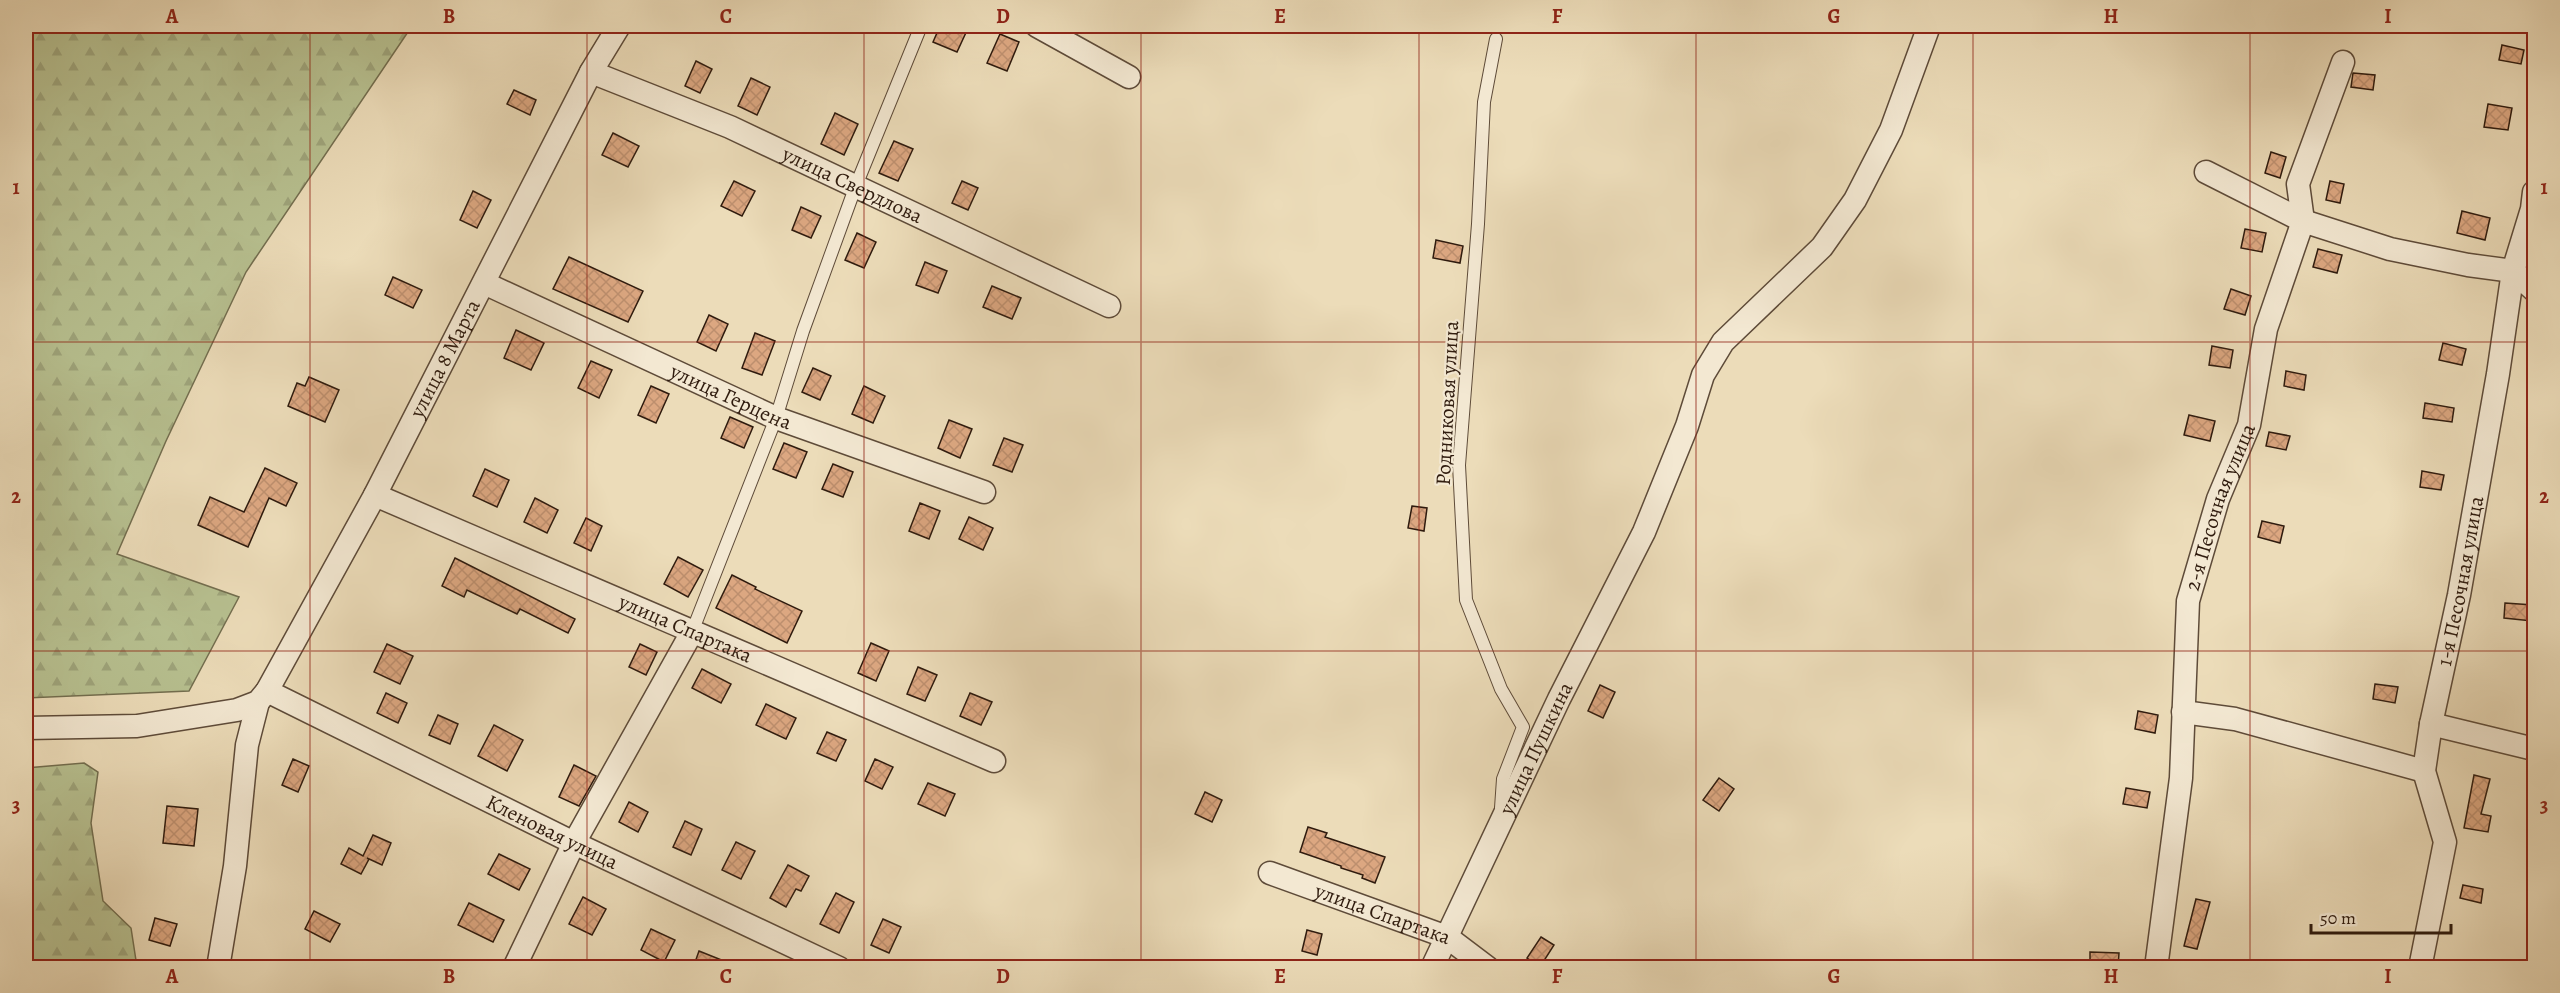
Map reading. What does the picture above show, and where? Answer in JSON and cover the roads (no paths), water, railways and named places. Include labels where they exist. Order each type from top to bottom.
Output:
[{"type":"street","name":"улица 8 Марта","points":[[218,968],[235,866],[247,745],[263,697],[375,495],[591,72],[620,26]]},
{"type":"street","points":[[1037,26],[1129,77]]},
{"type":"street","name":"улица Пушкина","points":[[1432,968],[1559,699],[1644,532],[1687,426],[1703,375],[1723,342],[1822,247],[1855,200],[1891,130],[1929,26]]},
{"type":"street","name":"2-я Песочная улица","points":[[2156,968],[2181,778],[2188,601],[2218,499],[2249,425],[2266,329],[2303,221],[2298,184],[2343,62]]},
{"type":"street","name":"улица Свердлова","points":[[591,72],[730,127],[1109,306]]},
{"type":"street","points":[[2206,172],[2303,221],[2390,249],[2468,265],[2513,271],[2535,290]]},
{"type":"street","name":"1-я Песочная улица","points":[[2420,968],[2445,842],[2424,771],[2431,724],[2461,584],[2498,374],[2513,271],[2535,192]]},
{"type":"street","name":"улица Герцена","points":[[484,283],[776,418],[984,492]]},
{"type":"street","name":"улица Спартака","points":[[375,495],[994,761]]},
{"type":"street","points":[[514,968],[574,843],[692,632]]},
{"type":"street","points":[[26,728],[137,726],[237,710],[263,697]]},
{"type":"street","name":"Кленовая улица","points":[[263,697],[839,968]]},
{"type":"street","points":[[2183,712],[2235,719],[2424,771]]},
{"type":"street","points":[[2431,724],[2535,748]]},
{"type":"street","name":"улица Спартака","points":[[1270,873],[1448,937],[1488,968]]},
{"type":"lane","points":[[692,632],[776,418],[803,331],[855,188],[921,26]]},
{"type":"lane","name":"Родниковая улица","points":[[1496,39],[1484,102],[1478,224],[1459,465],[1466,600],[1501,689],[1523,727],[1503,779],[1499,827]]}]
